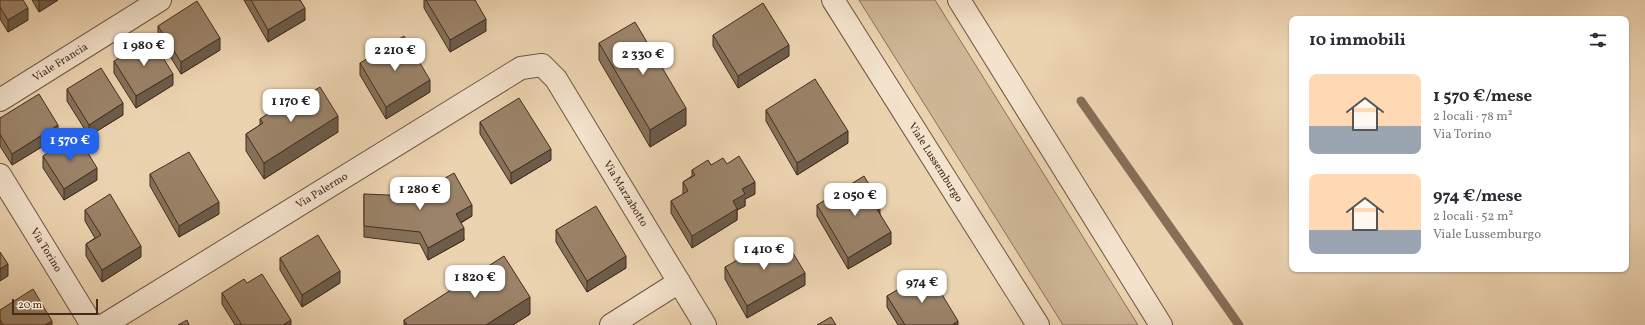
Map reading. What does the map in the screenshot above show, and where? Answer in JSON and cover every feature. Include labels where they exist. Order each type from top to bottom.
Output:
[{"type":"street","name":"Viale Francia","points":[[0,100],[160,0]]},
{"type":"street","name":"Viale Lussemburgo","points":[[833,0],[1038,325]]},
{"type":"street","points":[[959,0],[1162,325]]},
{"type":"street","name":"Via Marzabotto","points":[[542,65],[556,80],[705,325]]},
{"type":"street","name":"Via Palermo","points":[[104,325],[521,68],[542,65]]},
{"type":"street","name":"Via Torino","points":[[0,175],[92,325]]},
{"type":"street","points":[[611,325],[679,282]]},
{"type":"shaded area","points":[[859,0],[935,0],[1138,325],[1063,325]]},
{"type":"building","points":[[0,0],[23,0],[28,8],[8,20],[0,7]]},
{"type":"building","points":[[251,0],[300,0],[305,8],[268,30]]},
{"type":"building","points":[[426,0],[475,0],[486,19],[450,40]]},
{"type":"building","points":[[197,1],[220,38],[181,62],[158,26]]},
{"type":"building","points":[[763,3],[789,45],[738,76],[713,35]]},
{"type":"building","points":[[635,22],[686,108],[650,130],[599,43]]},
{"type":"building","points":[[404,36],[430,80],[386,107],[360,63]]},
{"type":"building","points":[[151,38],[173,74],[136,96],[114,61]]},
{"type":"building","points":[[101,68],[123,103],[89,125],[67,89]]},
{"type":"building","points":[[815,79],[848,131],[797,163],[766,110]]},
{"type":"building","points":[[320,87],[338,116],[264,163],[246,134],[263,123],[260,119],[302,91],[305,96]]},
{"type":"building","points":[[39,94],[58,125],[12,154],[0,134],[0,118]]},
{"type":"building","points":[[519,98],[551,149],[511,173],[480,122]]},
{"type":"building","points":[[77,135],[97,168],[64,189],[43,156]]},
{"type":"building","points":[[189,152],[219,202],[179,226],[150,174]]},
{"type":"building","points":[[739,156],[755,182],[742,189],[745,194],[733,201],[737,209],[692,236],[671,201],[688,191],[683,182],[695,175],[692,170],[708,160],[711,165],[723,158],[727,164]]},
{"type":"building","points":[[454,173],[472,205],[456,214],[464,228],[428,248],[420,232],[364,226],[364,194],[413,196]]},
{"type":"building","points":[[864,176],[880,203],[875,206],[891,232],[848,258],[817,205]]},
{"type":"building","points":[[110,194],[141,246],[102,270],[86,244],[101,235],[85,210]]},
{"type":"building","points":[[596,206],[626,256],[587,281],[556,230]]},
{"type":"building","points":[[318,235],[340,271],[302,295],[280,258]]},
{"type":"building","points":[[774,239],[782,252],[790,248],[805,273],[747,306],[725,267]]},
{"type":"building","points":[[0,252],[8,264],[0,269]]},
{"type":"building","points":[[504,256],[530,297],[486,325],[407,325],[404,320]]},
{"type":"building","points":[[929,273],[958,321],[952,325],[905,325],[887,296]]},
{"type":"building","points":[[262,274],[291,320],[283,325],[242,325],[222,293],[244,279],[247,283]]},
{"type":"building","points":[[33,289],[52,321],[45,325],[3,325],[0,319],[0,310]]},
{"type":"building","points":[[831,317],[836,325],[817,325]]},
{"type":"building","points":[[187,320],[189,325],[178,325]]},
{"type":"waterway","points":[[1081,101],[1239,325]]}]
